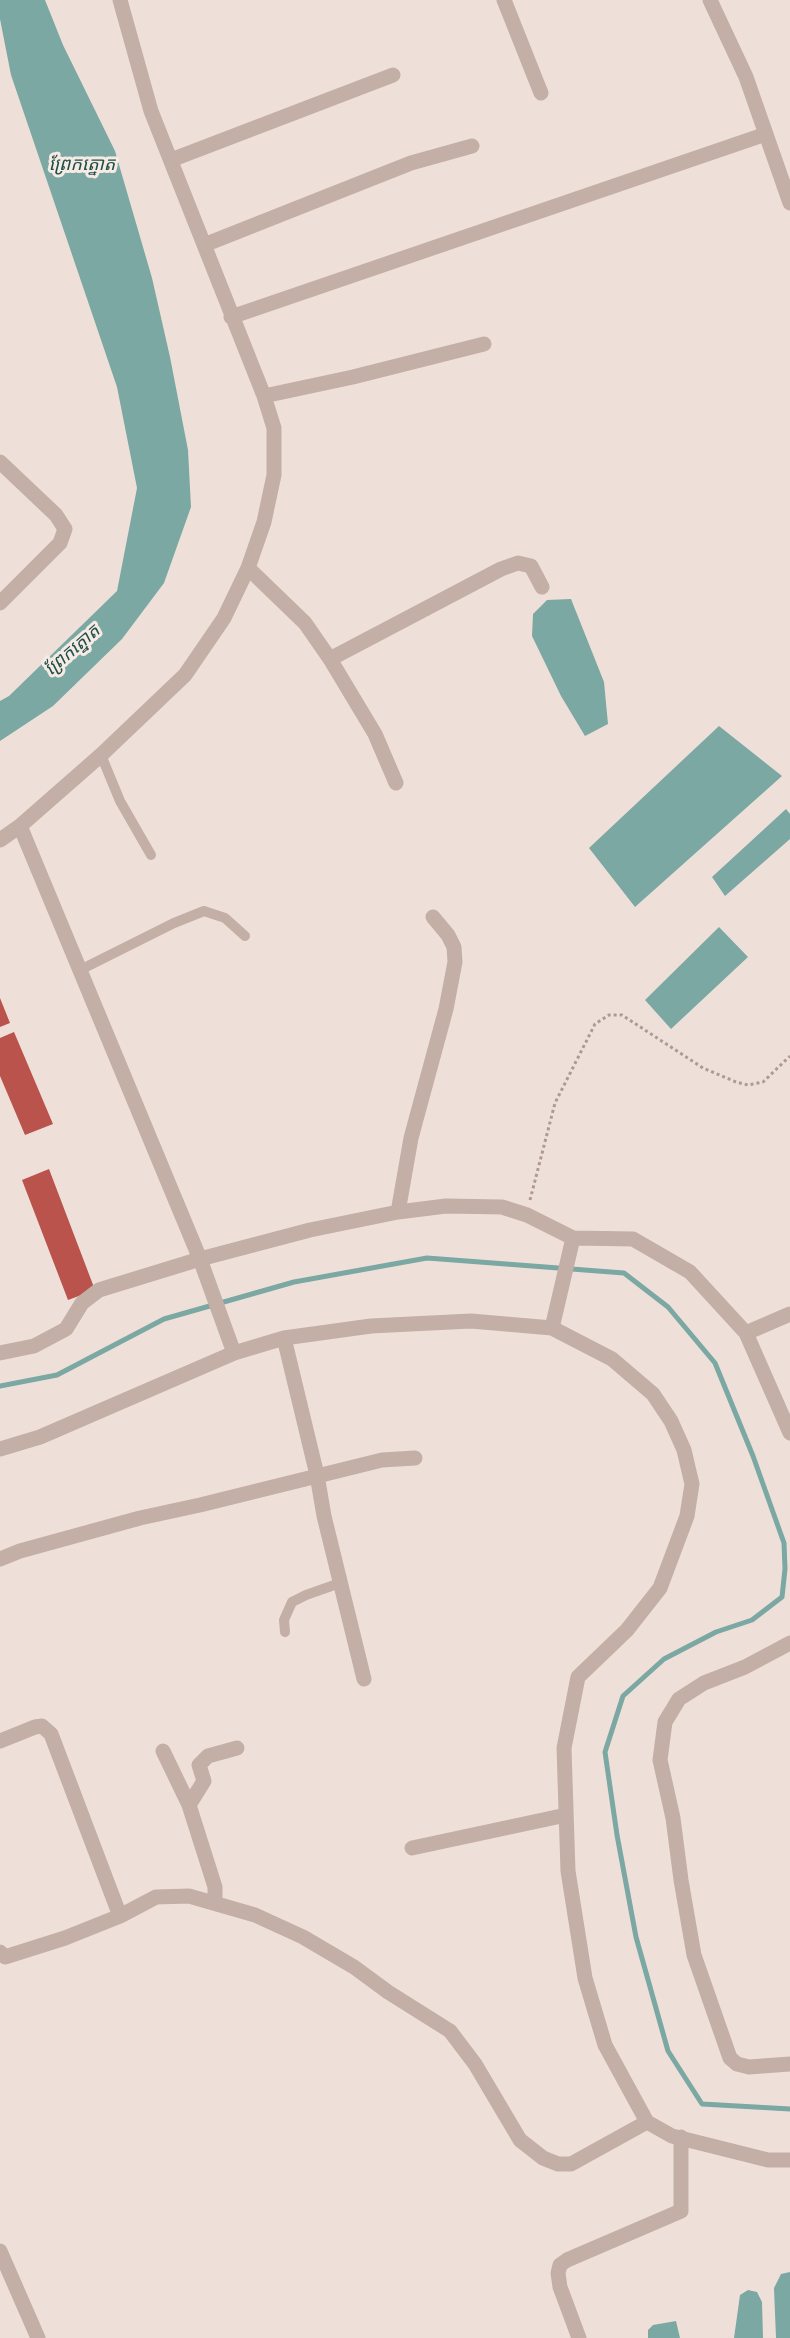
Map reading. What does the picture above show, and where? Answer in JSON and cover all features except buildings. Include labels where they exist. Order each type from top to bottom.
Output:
[{"type":"street","points":[[0,840],[20,826],[101,755],[185,675],[224,618],[248,568],[264,522],[274,475],[274,428],[264,396],[231,317],[152,111],[120,0]]},
{"type":"street","points":[[504,0],[541,93]]},
{"type":"street","points":[[710,0],[746,77],[790,203]]},
{"type":"street","points":[[171,160],[393,75]]},
{"type":"street","points":[[231,317],[766,135]]},
{"type":"street","points":[[204,245],[411,163],[472,146]]},
{"type":"street","points":[[264,396],[484,345]]},
{"type":"street","points":[[0,462],[56,514],[65,529],[60,543],[0,603]]},
{"type":"street","points":[[330,659],[501,569],[518,563],[531,566],[542,587]]},
{"type":"street","points":[[248,568],[305,623],[330,659],[375,734],[396,783]]},
{"type":"street","points":[[20,826],[200,1259],[234,1353]]},
{"type":"street","points":[[398,1212],[411,1138],[446,1009],[453,973],[454,946],[433,917]]},
{"type":"street","points":[[0,1353],[34,1346],[66,1329],[82,1303],[99,1290],[200,1259],[310,1230],[398,1212],[446,1206],[502,1207],[527,1215],[573,1238],[633,1239],[690,1272],[746,1334],[790,1433]]},
{"type":"street","points":[[552,1328],[573,1238]]},
{"type":"street","points":[[746,1334],[790,1314]]},
{"type":"street","points":[[0,1449],[40,1437],[234,1353],[284,1338],[371,1326],[471,1321],[552,1328],[612,1359],[653,1394],[671,1421],[684,1450],[692,1484],[687,1516],[660,1588],[627,1630],[578,1677],[564,1748],[568,1871],[585,1978],[605,2045],[647,2122],[672,2136],[768,2160],[790,2160]]},
{"type":"street","points":[[284,1338],[364,1680]]},
{"type":"street","points":[[0,1559],[76,1534],[317,1475],[382,1460],[415,1458]]},
{"type":"street","points":[[790,1643],[745,1667],[704,1683],[679,1699],[665,1722],[660,1760],[673,1818],[694,1955],[730,2058],[736,2064],[749,2067],[790,2064]]},
{"type":"street","points":[[0,1741],[42,1726],[51,1734],[120,1916]]},
{"type":"street","points":[[189,1805],[204,1781],[199,1765],[208,1756],[237,1748]]},
{"type":"street","points":[[164,1751],[189,1805],[215,1887],[215,1903]]},
{"type":"street","points":[[412,1848],[566,1815]]},
{"type":"street","points":[[0,1952],[4,1957],[65,1938],[120,1916],[156,1897],[189,1896],[255,1915],[303,1936],[450,2031],[475,2064],[520,2140],[543,2158],[558,2164],[571,2164],[647,2122]]},
{"type":"street","points":[[579,2338],[560,2287],[558,2272],[560,2265],[681,2211],[681,2137]]},
{"type":"street","points":[[0,2251],[38,2338]]},
{"type":"lane","points":[[101,755],[120,801],[151,855]]},
{"type":"lane","points":[[80,970],[174,923],[204,911],[225,918],[245,936]]},
{"type":"lane","points":[[285,1632],[284,1620],[292,1602],[340,1583]]},
{"type":"path","points":[[527,1215],[555,1103],[595,1024],[609,1015],[622,1015],[703,1068],[748,1085],[762,1082],[790,1056]]},
{"type":"water","name":"ព្រែកត្នោត","points":[[0,0],[45,0],[63,45],[115,151],[152,278],[170,357],[188,450],[191,507],[164,583],[122,639],[53,706],[0,741],[0,701],[9,696],[117,591],[137,488],[117,387],[11,75],[0,19]]},
{"type":"water","points":[[571,599],[604,682],[608,724],[585,736],[561,696],[532,636],[533,614],[547,600]]},
{"type":"water","points":[[719,726],[782,776],[635,907],[589,848]]},
{"type":"water","points":[[786,809],[790,814],[790,839],[725,896],[712,877]]},
{"type":"water","points":[[719,927],[748,957],[671,1029],[645,1000]]},
{"type":"water","points":[[790,2272],[790,2338],[776,2338],[774,2288],[781,2274]]},
{"type":"water","points":[[748,2290],[757,2292],[762,2302],[763,2338],[734,2338],[740,2295]]},
{"type":"water","points":[[676,2321],[680,2338],[648,2338],[648,2330],[653,2325]]},
{"type":"waterway","points":[[0,1386],[57,1375],[164,1319],[294,1282],[427,1258],[624,1273],[668,1307],[715,1363],[753,1456],[784,1543],[785,1569],[782,1597],[752,1620],[716,1632],[664,1659],[623,1696],[605,1752],[617,1835],[636,1937],[668,2051],[702,2104],[790,2109]]}]
